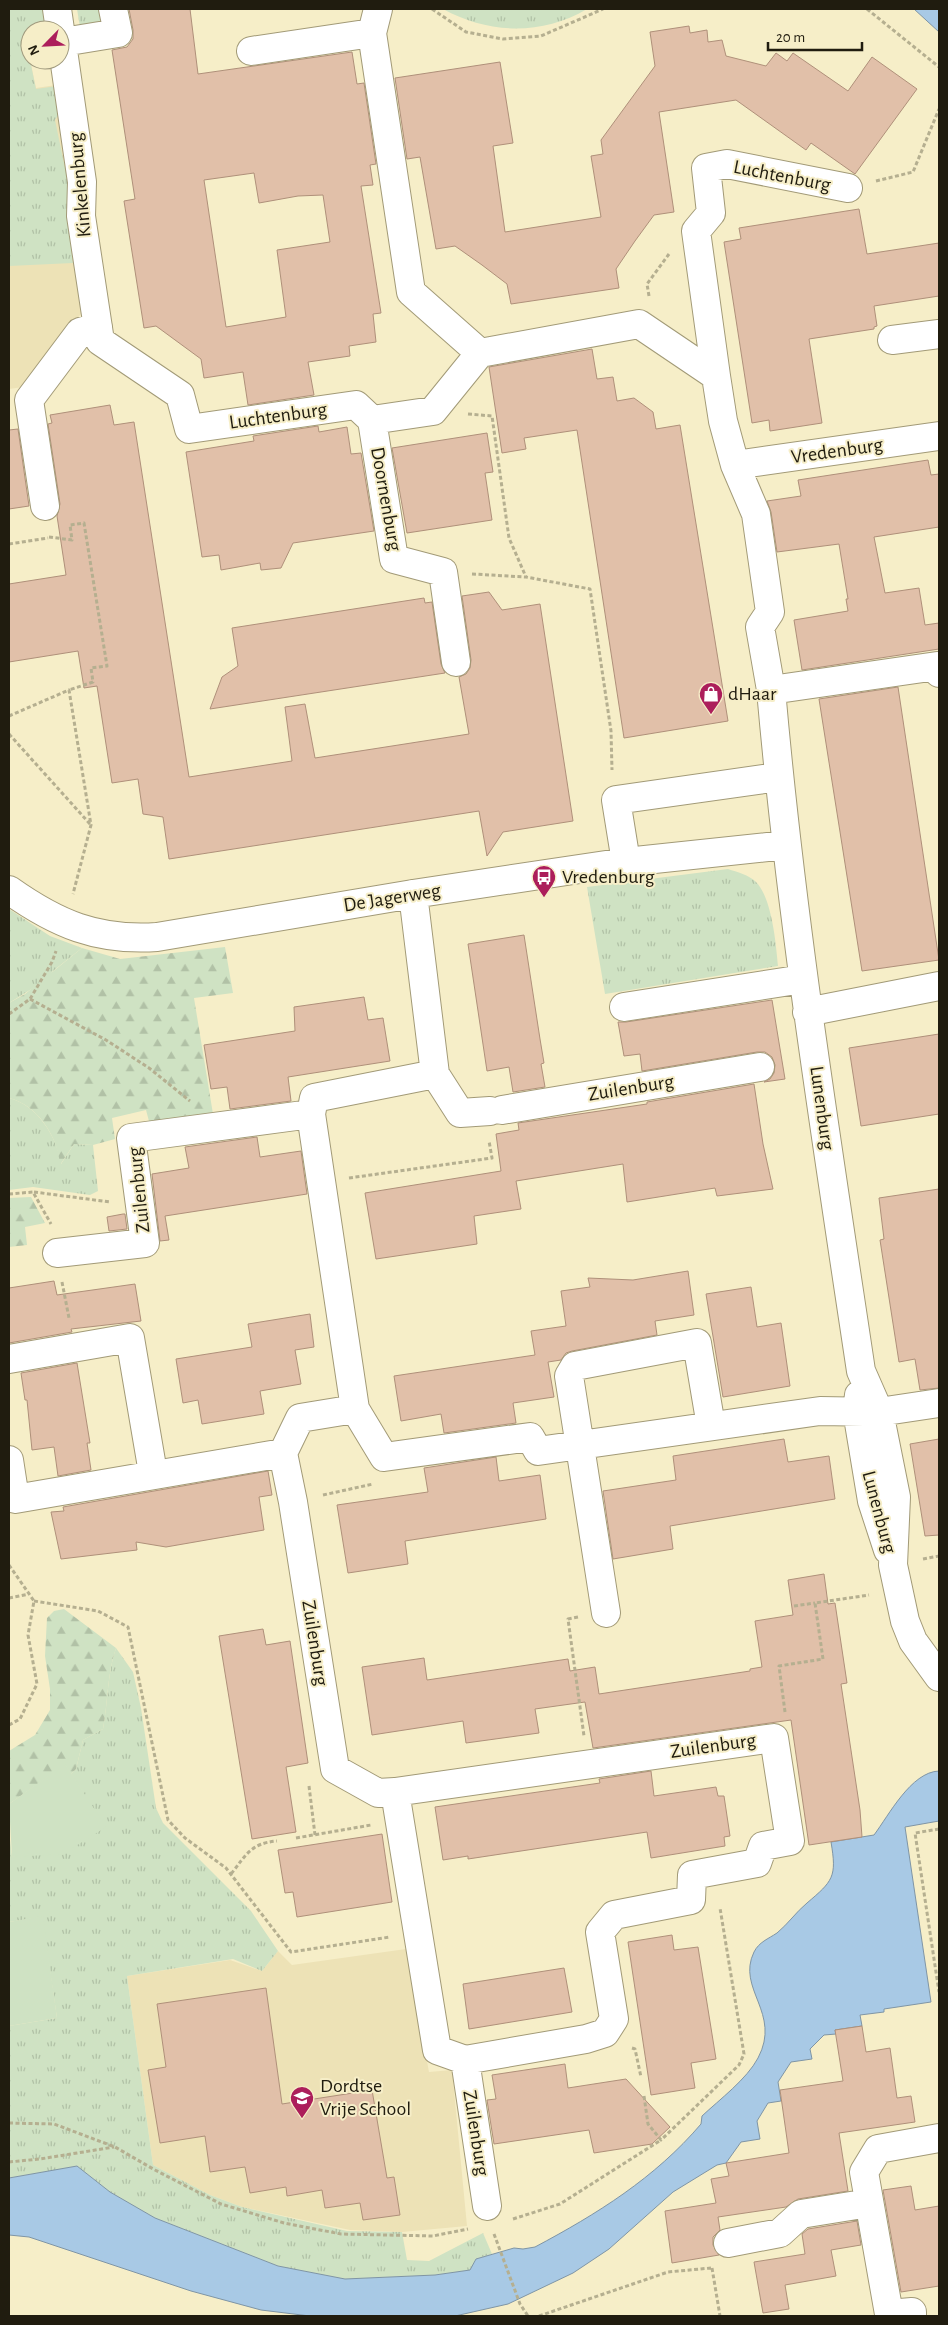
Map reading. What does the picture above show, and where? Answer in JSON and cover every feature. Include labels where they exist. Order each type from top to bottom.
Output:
[{"type":"street","points":[[70,41],[118,33],[113,9]]},
{"type":"street","points":[[251,51],[375,21],[411,292],[480,353]]},
{"type":"street","name":"Kinkelenburg","points":[[67,70],[82,182],[81,216],[98,327]]},
{"type":"street","name":"Luchtenburg","points":[[696,231],[711,213],[706,168],[727,164],[848,188]]},
{"type":"street","points":[[696,231],[723,421],[735,465],[756,514],[770,612],[760,627],[771,690],[786,845]]},
{"type":"street","points":[[372,420],[433,410],[480,353],[639,324],[716,376]]},
{"type":"street","points":[[44,506],[29,400],[80,332],[98,327]]},
{"type":"street","name":"Luchtenburg","points":[[98,327],[100,341],[180,395],[189,429],[356,405],[372,420]]},
{"type":"street","points":[[892,340],[939,334]]},
{"type":"street","name":"Doornenburg","points":[[372,420],[394,559],[443,572]]},
{"type":"street","name":"Vredenburg","points":[[735,465],[939,436]]},
{"type":"street","points":[[443,572],[456,662]]},
{"type":"street","points":[[771,690],[937,666],[939,673]]},
{"type":"street","points":[[626,862],[616,800],[778,777]]},
{"type":"street","name":"De Jagerweg","points":[[9,890],[65,924],[115,937],[157,937],[413,894],[626,862],[786,845]]},
{"type":"street","name":"Lunenburg","points":[[786,845],[807,1012],[861,1371],[868,1411],[896,1497],[895,1578],[905,1621],[913,1641],[939,1677]]},
{"type":"street","name":"Zuilenburg","points":[[413,894],[435,1074],[460,1113],[492,1111],[760,1067]]},
{"type":"street","points":[[624,1007],[803,979]]},
{"type":"street","points":[[807,1012],[939,986]]},
{"type":"street","points":[[435,1074],[314,1098],[311,1114],[355,1409],[384,1457],[530,1437],[538,1451],[820,1411],[868,1411],[939,1403]]},
{"type":"street","name":"Zuilenburg","points":[[57,1253],[145,1243],[131,1138],[311,1114]]},
{"type":"street","points":[[9,1359],[130,1338],[153,1473]]},
{"type":"street","points":[[606,1613],[569,1376],[575,1366],[697,1343],[711,1426]]},
{"type":"street","points":[[9,1460],[15,1499],[153,1473],[283,1453],[300,1418],[355,1409]]},
{"type":"street","name":"Zuilenburg","points":[[283,1453],[293,1502],[335,1769],[378,1793],[395,1792],[774,1738],[790,1841],[763,1846],[756,1863],[692,1875],[691,1900],[614,1915],[600,1932],[614,2019],[605,2033],[465,2060],[437,2050],[395,1792]]},
{"type":"street","name":"Zuilenburg","points":[[465,2060],[498,2213]]},
{"type":"street","points":[[912,2316],[912,2312],[889,2314],[864,2172],[878,2149],[939,2138]]},
{"type":"street","points":[[728,2243],[780,2233],[801,2214],[869,2203]]},
{"type":"path","points":[[432,9],[466,32],[504,40],[541,36],[603,9]]},
{"type":"path","points":[[867,9],[939,67]]},
{"type":"path","name":"Luchtenburg","points":[[848,188],[913,172],[939,109]]},
{"type":"path","points":[[656,336],[647,284],[685,233],[696,231]]},
{"type":"path","points":[[433,410],[492,416],[509,538],[526,577]]},
{"type":"path","points":[[9,716],[69,690],[93,682],[91,668],[107,666],[84,523],[70,525],[72,540],[49,538]]},
{"type":"path","points":[[443,572],[526,577],[590,589],[611,731],[610,762],[616,800]]},
{"type":"path","points":[[9,1014],[30,998],[52,962],[65,924],[91,825],[69,690]]},
{"type":"path","points":[[9,734],[91,825]]},
{"type":"path","points":[[30,998],[106,1040],[150,1068],[186,1096],[213,1127]]},
{"type":"path","points":[[322,1182],[492,1158],[492,1111]]},
{"type":"path","points":[[33,1192],[141,1207]]},
{"type":"path","points":[[293,1502],[383,1482],[384,1457]]},
{"type":"path","points":[[9,1565],[34,1601],[28,1635],[37,1684],[20,1720],[9,1725]]},
{"type":"path","points":[[794,1606],[815,1603],[895,1578]]},
{"type":"path","points":[[9,1598],[29,1594]]},
{"type":"path","points":[[34,1601],[98,1611],[128,1627],[168,1820],[185,1838],[231,1874],[291,1952],[418,1932]]},
{"type":"path","points":[[774,1738],[789,1735],[778,1666],[823,1659],[815,1603]]},
{"type":"path","points":[[588,1764],[568,1619],[606,1613]]},
{"type":"path","points":[[296,1838],[401,1820]]},
{"type":"path","points":[[939,1829],[914,1833],[939,1992]]},
{"type":"path","points":[[231,1874],[252,1848],[266,1842],[277,1841]]},
{"type":"path","points":[[498,2213],[560,2204],[661,2140],[739,2065],[744,2054],[714,1871]]},
{"type":"path","points":[[644,2096],[648,2124],[661,2140]]},
{"type":"path","points":[[9,2123],[54,2124],[115,2147],[154,2170],[222,2204],[284,2223],[341,2234],[432,2236],[471,2228]]},
{"type":"path","points":[[9,2162],[115,2147]]},
{"type":"path","points":[[540,2316],[668,2272],[726,2265],[728,2243]]},
{"type":"path","points":[[498,2247],[520,2304],[528,2316]]},
{"type":"path","points":[[712,2268],[720,2316]]},
{"type":"shaded area","points":[[9,9],[52,9],[40,20],[20,20],[20,70],[32,70],[36,88],[56,85],[88,305],[23,387],[9,389]]},
{"type":"shaded area","name":"Dordtse Vrije School","points":[[406,1949],[429,2072],[452,2070],[467,2226],[402,2232],[350,2230],[242,2207],[210,2195],[153,2165],[127,1976],[230,1960],[262,1971],[278,1951],[292,1965]]},
{"type":"green space","points":[[48,9],[50,20],[20,20],[20,70],[32,70],[36,89],[57,86],[62,109],[55,120],[65,168],[73,175],[74,194],[67,212],[73,263],[9,266],[9,10]]},
{"type":"green space","points":[[77,9],[101,9],[103,23],[80,27]]},
{"type":"green space","points":[[443,9],[587,9],[552,24],[515,28],[478,23]]},
{"type":"green space","points":[[728,869],[750,877],[761,889],[766,899],[772,922],[778,966],[605,994],[587,887]]},
{"type":"green space","points":[[9,909],[50,936],[82,948],[53,971],[46,980],[9,1003]]},
{"type":"green space","points":[[225,947],[233,993],[194,998],[213,1114],[150,1125],[146,1110],[112,1118],[115,1139],[93,1145],[74,1144],[60,1165],[55,1143],[44,1123],[28,1107],[9,1098],[9,1003],[25,994],[82,948],[120,959]]},
{"type":"green space","points":[[9,1098],[28,1107],[44,1123],[55,1143],[61,1164],[74,1144],[93,1145],[98,1191],[90,1195],[33,1187],[9,1190]]},
{"type":"green space","points":[[31,1197],[45,1223],[25,1227],[27,1245],[9,1247],[9,1198]]},
{"type":"green space","points":[[64,1609],[116,1648],[109,1678],[103,1729],[83,1740],[76,1769],[71,1774],[65,1765],[9,1804],[9,1751],[35,1735],[50,1710],[50,1689],[45,1656],[47,1618],[54,1611]]},
{"type":"green space","points":[[116,1648],[133,1672],[141,1708],[156,1808],[163,1823],[251,1911],[278,1951],[262,1971],[233,1959],[127,1976],[153,2165],[210,2195],[242,2207],[347,2231],[402,2232],[407,2260],[429,2261],[483,2233],[492,2254],[476,2259],[470,2270],[435,2275],[345,2279],[278,2266],[155,2218],[110,2192],[77,2166],[9,2178],[9,2026],[57,2018],[42,1917],[9,1922],[9,1830],[12,1857],[105,1827],[71,1774],[76,1769],[83,1740],[103,1729],[109,1678]]},
{"type":"green space","points":[[65,1764],[106,1827],[63,1854],[12,1857],[9,1804]]},
{"type":"green space","points":[[43,1916],[57,2018],[9,2026],[9,1922]]},
{"type":"water","points":[[914,9],[939,9],[939,32]]},
{"type":"water","points":[[939,1771],[939,1821],[905,1827],[931,2002],[884,2009],[884,2012],[860,2015],[862,2026],[835,2030],[836,2034],[824,2035],[810,2049],[812,2059],[791,2062],[778,2082],[781,2101],[768,2103],[757,2121],[760,2139],[741,2142],[726,2163],[717,2165],[673,2192],[609,2249],[573,2273],[508,2304],[455,2316],[310,2316],[261,2310],[191,2291],[29,2237],[9,2235],[9,2178],[77,2166],[110,2192],[155,2218],[278,2266],[345,2279],[435,2275],[470,2270],[476,2259],[514,2248],[535,2247],[603,2208],[645,2178],[701,2124],[702,2116],[747,2074],[758,2058],[764,2042],[765,2028],[763,2014],[750,1978],[750,1965],[754,1952],[761,1943],[777,1933],[828,1883],[833,1871],[831,1842],[874,1835],[910,1786],[929,1773]]},
{"type":"building","points":[[129,9],[190,9],[198,74],[352,52],[357,84],[364,83],[376,164],[370,165],[373,185],[361,186],[381,313],[373,314],[376,342],[349,346],[350,356],[308,362],[314,395],[248,405],[243,372],[204,378],[201,359],[156,326],[144,328],[124,201],[135,199],[112,50],[127,47],[133,39]],"holes":[[[254,173],[259,203],[298,196],[323,195],[330,242],[277,250],[286,317],[226,327],[204,180]]]},
{"type":"building","points":[[689,26],[690,33],[707,30],[708,42],[722,40],[726,56],[766,66],[776,53],[787,61],[793,53],[848,91],[872,57],[917,89],[855,174],[811,143],[806,150],[736,100],[659,112],[674,212],[654,215],[635,241],[616,269],[619,288],[511,304],[507,284],[482,265],[455,246],[436,249],[420,157],[407,159],[395,78],[500,62],[513,143],[493,146],[505,232],[601,217],[591,156],[603,154],[601,140],[655,66],[650,32]]},
{"type":"building","points":[[859,209],[867,254],[939,243],[939,296],[874,306],[877,326],[874,329],[809,339],[822,423],[770,431],[769,420],[752,423],[724,242],[741,239],[739,228]]},
{"type":"building","points":[[592,349],[597,379],[613,377],[617,401],[634,398],[653,412],[656,429],[680,425],[728,721],[624,738],[577,430],[524,438],[526,449],[502,453],[489,367]]},
{"type":"building","points":[[110,405],[114,425],[134,422],[189,777],[292,761],[285,707],[305,704],[315,758],[469,734],[459,677],[466,674],[470,668],[471,660],[462,596],[489,592],[502,610],[540,604],[573,821],[503,832],[487,856],[479,811],[169,859],[163,817],[143,814],[138,779],[112,783],[97,686],[84,688],[78,651],[9,662],[9,584],[66,575],[57,516],[60,504],[48,424],[52,423],[50,415]]},
{"type":"building","points":[[318,426],[319,432],[347,427],[351,454],[361,453],[374,531],[293,543],[281,568],[261,570],[260,563],[221,570],[219,555],[202,557],[186,452],[254,441],[253,436]]},
{"type":"building","points":[[18,429],[29,506],[9,509],[9,430]]},
{"type":"building","points":[[487,433],[493,472],[485,473],[492,520],[407,533],[392,448]]},
{"type":"building","points":[[928,460],[931,475],[939,474],[939,527],[874,537],[885,593],[919,588],[925,625],[939,623],[939,649],[802,670],[794,620],[848,611],[846,599],[848,599],[839,544],[777,552],[771,512],[767,501],[801,496],[798,480]]},
{"type":"building","points":[[424,598],[425,603],[432,602],[441,664],[445,673],[210,709],[222,677],[238,666],[232,628]]},
{"type":"building","points":[[898,687],[939,960],[862,971],[819,699]]},
{"type":"building","points":[[524,935],[544,1063],[541,1064],[545,1087],[513,1092],[509,1067],[487,1071],[468,944]]},
{"type":"building","points":[[364,997],[368,1020],[383,1018],[390,1061],[288,1077],[291,1101],[230,1109],[227,1087],[211,1089],[204,1045],[295,1031],[294,1007]]},
{"type":"building","points":[[772,1000],[785,1079],[764,1082],[770,1079],[774,1073],[775,1065],[772,1057],[765,1052],[642,1071],[640,1054],[624,1056],[618,1022]]},
{"type":"building","points":[[939,1034],[939,1114],[861,1126],[849,1048]]},
{"type":"building","points":[[754,1084],[763,1144],[773,1189],[717,1196],[715,1188],[627,1202],[623,1164],[516,1181],[521,1209],[474,1216],[477,1244],[376,1259],[365,1193],[501,1171],[496,1134],[519,1130],[518,1123],[647,1104],[647,1102]]},
{"type":"building","points":[[257,1137],[260,1157],[301,1151],[307,1194],[165,1216],[169,1240],[160,1241],[152,1174],[189,1168],[185,1147]]},
{"type":"building","points":[[939,1189],[939,1388],[920,1390],[915,1359],[899,1362],[880,1240],[884,1239],[879,1198]]},
{"type":"building","points":[[125,1214],[127,1229],[109,1231],[107,1217]]},
{"type":"building","points":[[688,1271],[694,1315],[655,1321],[657,1335],[572,1351],[566,1353],[561,1360],[548,1362],[554,1397],[513,1403],[516,1423],[444,1433],[441,1414],[401,1421],[394,1376],[535,1355],[531,1331],[566,1326],[561,1291],[590,1287],[588,1278],[633,1280]]},
{"type":"building","points":[[54,1281],[57,1295],[135,1284],[141,1321],[71,1329],[72,1332],[9,1343],[9,1288]]},
{"type":"building","points":[[751,1287],[757,1327],[781,1323],[790,1386],[723,1397],[706,1294]]},
{"type":"building","points":[[310,1314],[314,1347],[295,1350],[301,1384],[260,1391],[264,1414],[202,1424],[198,1400],[183,1403],[176,1359],[252,1347],[248,1324]]},
{"type":"building","points":[[77,1363],[90,1443],[87,1443],[91,1470],[58,1476],[54,1447],[32,1450],[27,1400],[25,1400],[21,1373]]},
{"type":"building","points":[[784,1439],[788,1462],[829,1456],[835,1499],[670,1526],[673,1549],[613,1559],[603,1491],[676,1480],[673,1456]]},
{"type":"building","points":[[939,1439],[939,1535],[925,1536],[910,1444]]},
{"type":"building","points":[[496,1457],[499,1481],[540,1475],[546,1519],[405,1541],[408,1564],[348,1573],[337,1505],[428,1492],[424,1468]]},
{"type":"building","points":[[268,1471],[272,1495],[259,1497],[264,1530],[166,1547],[136,1542],[137,1550],[61,1559],[51,1512],[64,1511],[63,1507]]},
{"type":"building","points":[[824,1574],[828,1604],[835,1603],[847,1683],[841,1684],[860,1810],[862,1837],[809,1845],[791,1720],[593,1748],[585,1702],[535,1709],[539,1733],[466,1743],[463,1721],[372,1735],[362,1667],[424,1658],[427,1680],[568,1659],[570,1671],[595,1667],[599,1694],[750,1671],[750,1669],[762,1667],[755,1621],[793,1615],[788,1580]]},
{"type":"building","points":[[263,1629],[266,1645],[290,1641],[308,1763],[286,1767],[296,1832],[252,1839],[219,1636]]},
{"type":"building","points":[[651,1771],[654,1796],[716,1787],[718,1796],[724,1796],[730,1836],[724,1837],[725,1846],[651,1858],[647,1832],[468,1859],[468,1856],[443,1860],[435,1807],[600,1783],[599,1779]]},
{"type":"building","points":[[382,1834],[392,1902],[297,1917],[293,1892],[285,1893],[278,1850]]},
{"type":"building","points":[[672,1935],[674,1950],[698,1947],[716,2059],[691,2063],[695,2088],[651,2095],[628,1942]]},
{"type":"building","points":[[564,1968],[572,2012],[469,2029],[463,1984]]},
{"type":"building","points":[[266,1988],[282,2104],[372,2090],[387,2178],[394,2177],[400,2215],[363,2220],[360,2203],[325,2208],[322,2190],[287,2196],[286,2187],[250,2193],[245,2167],[210,2172],[205,2136],[160,2143],[148,2070],[166,2067],[157,2004]]},
{"type":"building","points":[[862,2026],[866,2052],[890,2048],[897,2098],[911,2096],[915,2122],[839,2133],[848,2191],[798,2199],[786,2207],[718,2217],[720,2230],[713,2237],[713,2245],[719,2255],[672,2263],[665,2211],[716,2203],[711,2179],[729,2176],[726,2163],[789,2153],[780,2090],[843,2081],[835,2030]]},
{"type":"building","points":[[565,2064],[568,2088],[626,2079],[670,2127],[652,2144],[594,2153],[589,2130],[494,2144],[487,2100],[496,2099],[492,2075]]},
{"type":"building","points":[[911,2186],[915,2210],[939,2206],[939,2286],[901,2292],[883,2190]]},
{"type":"building","points":[[857,2221],[861,2245],[831,2250],[836,2276],[785,2285],[789,2309],[763,2313],[754,2262],[805,2254],[802,2234],[808,2229]]},
{"type":"place","name":"dHaar","points":[[711,715]]},
{"type":"place","name":"Vredenburg","points":[[544,898]]},
{"type":"place","name":"Dordtse Vrije School","points":[[302,2119]]}]
